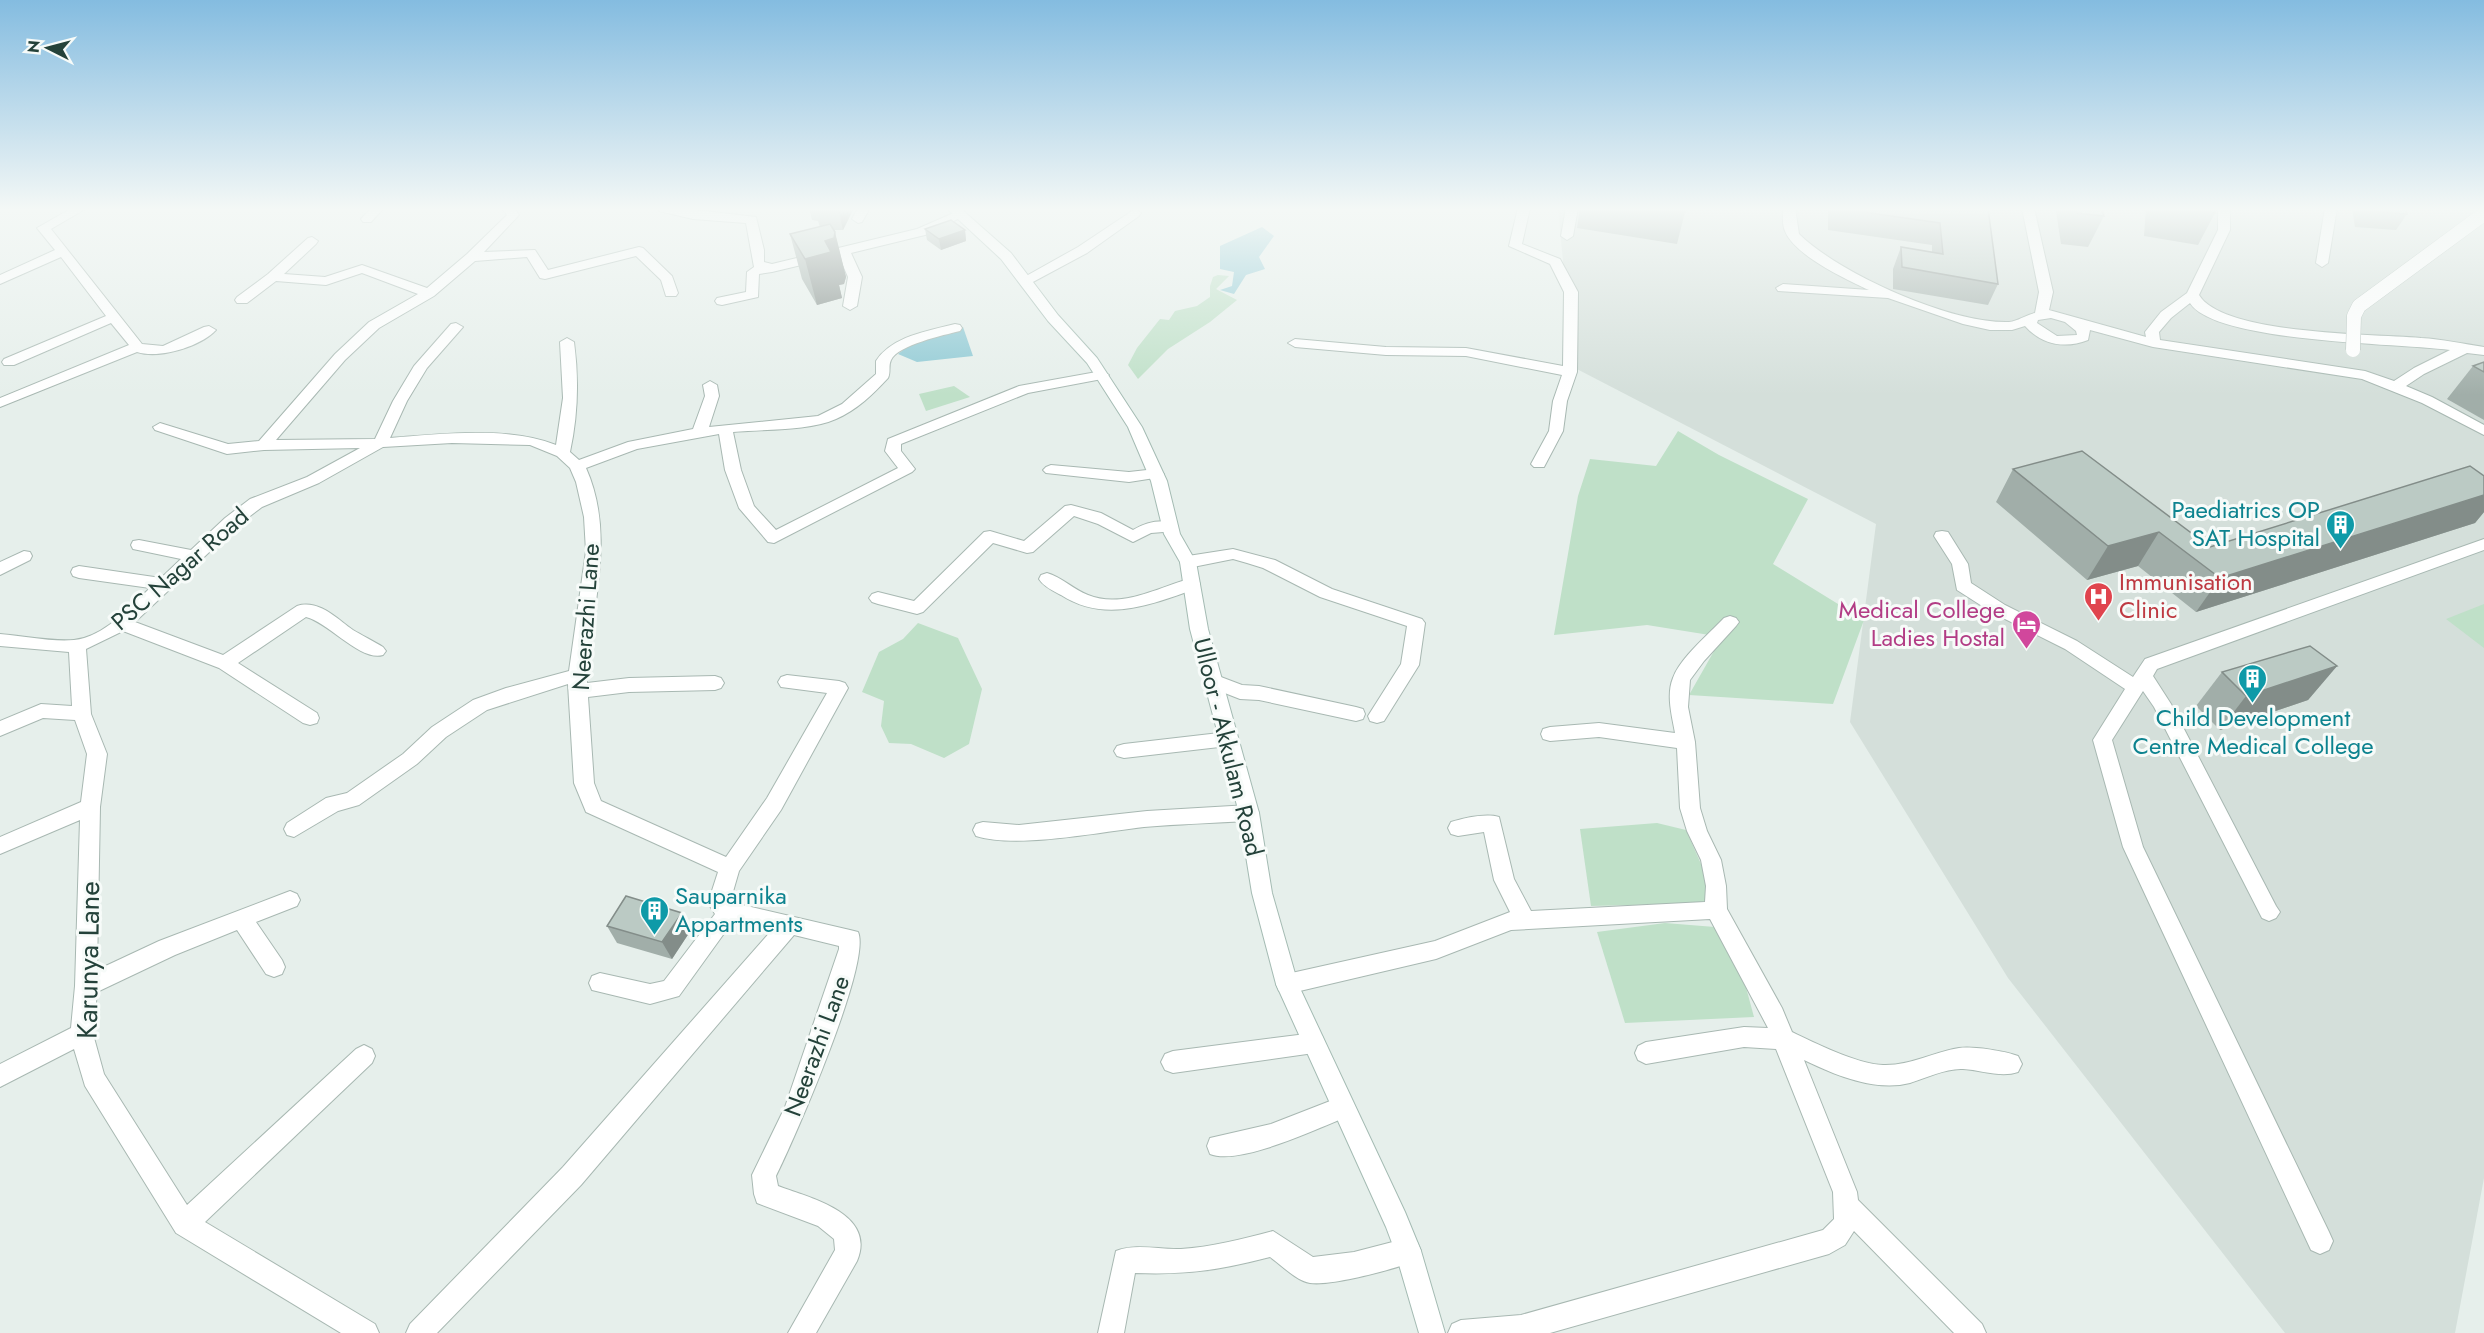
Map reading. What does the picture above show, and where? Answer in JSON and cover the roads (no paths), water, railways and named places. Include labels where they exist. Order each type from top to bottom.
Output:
[{"type":"street","points":[[0,280],[21,270]]},
{"type":"street","points":[[78,270],[137,347],[146,352],[159,352],[209,330]]},
{"type":"street","points":[[242,300],[280,270]]},
{"type":"street","points":[[273,277],[326,281],[358,270]]},
{"type":"street","points":[[366,270],[429,292]]},
{"type":"street","points":[[264,445],[340,357],[374,325],[429,292],[456,270]]},
{"type":"street","points":[[542,270],[545,275],[564,270]]},
{"type":"street","points":[[658,270],[667,279],[671,293]]},
{"type":"street","points":[[722,301],[753,294],[753,272],[757,270]]},
{"type":"street","points":[[850,306],[855,278],[852,270]]},
{"type":"street","name":"Ulloor - Akkulam Road","points":[[1017,270],[1041,303],[1102,375],[1135,427],[1156,474],[1170,527],[1188,562],[1199,629],[1249,813],[1262,893],[1287,984],[1396,1221],[1408,1251],[1432,1333]]},
{"type":"street","points":[[1026,280],[1046,270]]},
{"type":"street","points":[[1539,464],[1556,431],[1560,401],[1570,372],[1571,292],[1559,270]]},
{"type":"street","points":[[1846,270],[1895,296],[1954,318],[1992,326],[2014,326],[2037,316],[2062,316],[2153,343],[2365,375],[2427,400],[2484,431]]},
{"type":"street","points":[[2041,270],[2046,292],[2084,332],[2083,337],[2076,340]]},
{"type":"street","points":[[2153,343],[2152,332],[2166,315],[2193,294],[2205,270]]},
{"type":"street","points":[[2365,375],[2353,350],[2354,316],[2359,306],[2408,270]]},
{"type":"street","points":[[1783,288],[1895,296]]},
{"type":"street","points":[[2046,292],[2037,316],[2030,324],[2036,332],[2050,339],[2153,343]]},
{"type":"street","points":[[2193,294],[2200,308],[2252,327],[2278,332],[2467,347],[2484,351]]},
{"type":"street","points":[[9,362],[114,317]]},
{"type":"street","points":[[380,442],[400,400],[421,366],[456,327]]},
{"type":"street","points":[[2243,358],[2252,327]]},
{"type":"street","points":[[160,427],[227,449],[264,445],[452,438],[532,441],[561,453],[577,466],[633,445],[725,428],[820,420],[834,416],[854,403],[883,375],[883,361],[888,353],[898,346],[955,328]]},
{"type":"street","points":[[561,453],[570,424],[572,385],[567,342]]},
{"type":"street","points":[[1295,343],[1386,351],[1466,352],[1570,372]]},
{"type":"street","points":[[0,404],[137,347]]},
{"type":"street","points":[[2395,387],[2419,371],[2467,347]]},
{"type":"street","points":[[725,428],[733,470],[747,508],[774,538],[907,470],[893,452],[893,442],[1024,389],[1102,375]]},
{"type":"street","points":[[699,433],[712,396],[710,385]]},
{"type":"street","name":"PSC Nagar Road","points":[[77,646],[102,636],[122,624],[231,522],[256,503],[313,480],[380,442]]},
{"type":"street","name":"Neerazhi Lane","points":[[577,466],[584,482],[592,517],[594,562],[578,683],[584,783],[593,806],[730,868]]},
{"type":"street","points":[[1051,470],[1065,469],[1135,479],[1156,474]]},
{"type":"street","points":[[878,598],[917,608],[990,536],[1027,548],[1071,510],[1083,512],[1113,524],[1133,537],[1148,528],[1170,527]]},
{"type":"street","points":[[1942,536],[1960,564],[1964,586],[1999,609],[2140,682],[2162,704],[2269,912]]},
{"type":"street","points":[[2319,1240],[2133,847],[2102,740],[2151,664],[2484,544]]},
{"type":"street","points":[[139,545],[194,556]]},
{"type":"street","points":[[1188,562],[1233,554],[1250,558],[1269,564],[1326,593],[1416,623],[1410,665],[1377,716]]},
{"type":"street","points":[[0,569],[24,556]]},
{"type":"street","points":[[79,572],[164,584]]},
{"type":"street","points":[[1047,579],[1084,600],[1107,606],[1118,606],[1192,584]]},
{"type":"street","points":[[225,663],[303,610],[322,615],[347,634],[376,651]]},
{"type":"street","points":[[1461,1333],[1521,1328],[1829,1241],[1841,1232],[1846,1223],[1847,1206],[1841,1181],[1784,1039],[1774,1015],[1716,910],[1716,886],[1711,860],[1697,831],[1690,808],[1686,742],[1679,707],[1681,679],[1698,656],[1730,622]]},
{"type":"street","points":[[122,624],[225,663],[310,718]]},
{"type":"street","points":[[0,640],[77,646]]},
{"type":"street","name":"Karunya Lane","points":[[77,646],[82,714],[98,754],[90,807],[86,986],[82,1034],[93,1078],[185,1224],[366,1333]]},
{"type":"street","points":[[1213,681],[1240,692],[1259,693],[1356,714]]},
{"type":"street","points":[[600,983],[650,994],[671,989],[728,912],[719,903],[730,868],[774,804],[839,688],[787,682]]},
{"type":"street","points":[[294,829],[333,804],[352,800],[410,759],[439,732],[480,705],[512,693],[578,683],[629,685],[715,683]]},
{"type":"street","points":[[0,729],[41,711],[82,714]]},
{"type":"street","points":[[1550,734],[1599,730],[1686,742]]},
{"type":"street","points":[[1124,751],[1228,739]]},
{"type":"street","points":[[0,846],[90,807]]},
{"type":"street","points":[[983,830],[1019,833],[1147,819],[1249,813]]},
{"type":"street","points":[[1458,828],[1492,823],[1504,880],[1525,920]]},
{"type":"street","points":[[86,986],[167,948],[290,900]]},
{"type":"street","points":[[1287,984],[1436,950],[1510,921],[1716,910]]},
{"type":"street","name":"Neerazhi Lane","points":[[728,912],[850,939],[844,972],[795,1111],[764,1175],[766,1194],[826,1217],[846,1232],[848,1252],[801,1333]]},
{"type":"street","points":[[242,919],[274,966]]},
{"type":"street","points":[[419,1333],[572,1176],[790,925]]},
{"type":"street","points":[[0,1076],[82,1034]]},
{"type":"street","points":[[1646,1053],[1744,1037],[1784,1039],[1827,1060],[1882,1076],[1906,1073],[1961,1058],[2010,1064]]},
{"type":"street","points":[[1173,1062],[1314,1043]]},
{"type":"street","points":[[185,1224],[364,1056]]},
{"type":"street","points":[[1218,1146],[1271,1136],[1343,1107]]},
{"type":"street","points":[[1847,1206],[1972,1333]]},
{"type":"street","points":[[1112,1333],[1125,1260],[1179,1262],[1221,1257],[1273,1244],[1310,1270],[1354,1265],[1408,1251]]},
{"type":"water","points":[[1226,270],[1261,270],[1246,275],[1234,294],[1220,290],[1232,286],[1234,272]]},
{"type":"water","points":[[963,327],[973,356],[917,362],[898,354],[916,340]]},
{"type":"place","name":"Paediatrics OP SAT Hospital","points":[[2341,550]]},
{"type":"place","name":"Immunisation Clinic","points":[[2098,622]]},
{"type":"place","name":"Medical College Ladies Hostal","points":[[2026,650]]},
{"type":"place","name":"Child Development Centre Medical College","points":[[2253,704]]},
{"type":"place","name":"Sauparnika Appartments","points":[[654,936]]}]
